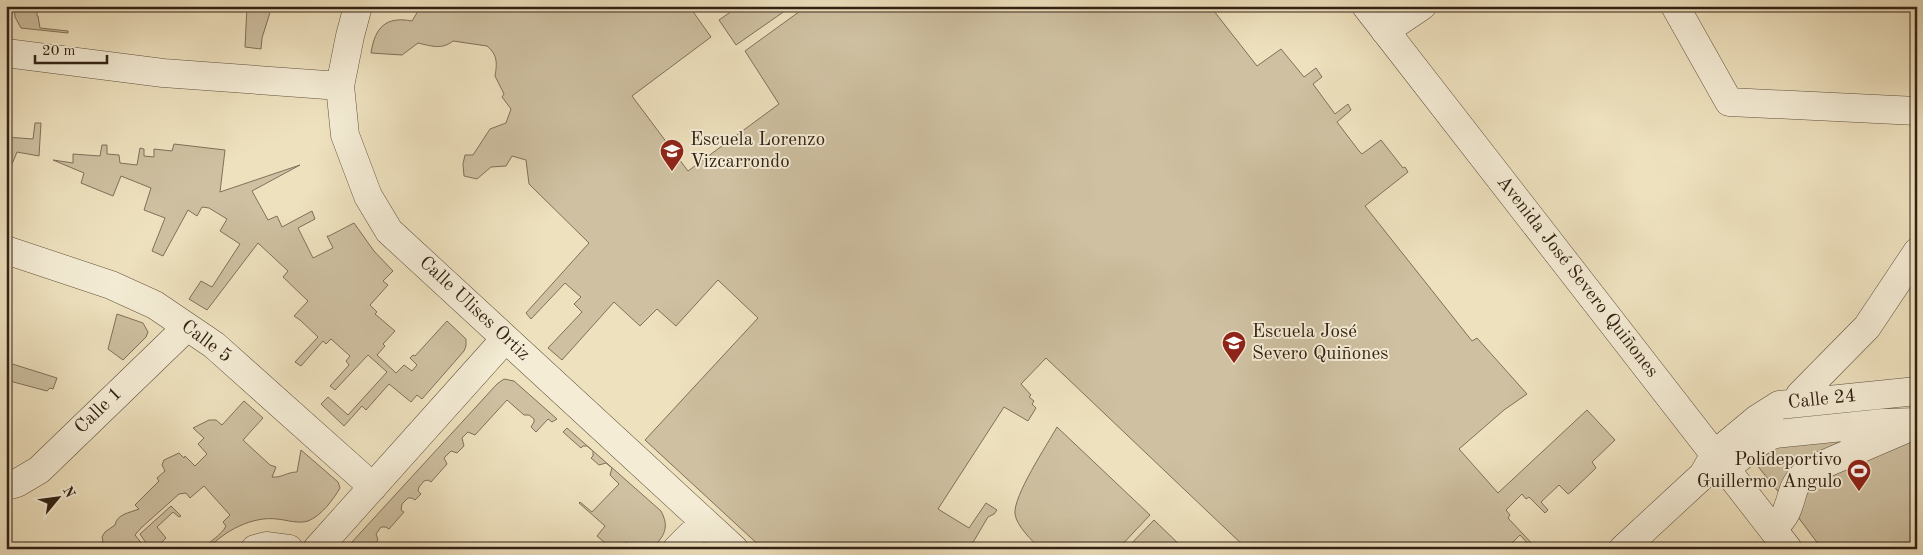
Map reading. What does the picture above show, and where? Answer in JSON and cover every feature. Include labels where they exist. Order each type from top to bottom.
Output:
[{"type":"street","name":"Calle Ulises Ortiz","points":[[358,6],[340,86],[345,135],[368,196],[389,231],[734,549]]},
{"type":"street","name":"Avenida José Severo Quiñones","points":[[1366,6],[1781,539]]},
{"type":"street","points":[[1385,31],[1422,6]]},
{"type":"street","points":[[1675,6],[1729,102],[1917,112]]},
{"type":"street","points":[[6,54],[163,73],[340,86]]},
{"type":"street","name":"Calle 5","points":[[6,250],[111,285],[155,305],[214,345],[373,487]]},
{"type":"street","points":[[1800,395],[1867,327],[1917,252]]},
{"type":"street","name":"Calle 1","points":[[6,486],[17,483],[39,470],[187,327]]},
{"type":"street","points":[[317,549],[505,339]]},
{"type":"street","name":"Calle 24","points":[[1720,461],[1757,419],[1779,405],[1917,391]]},
{"type":"street","points":[[1623,549],[1720,461],[1761,440],[1776,434],[1874,424],[1917,424]]},
{"type":"street","points":[[1781,539],[1792,491],[1798,480],[1808,472],[1917,424]]},
{"type":"street","points":[[677,549],[704,522]]},
{"type":"street","points":[[255,549],[266,546],[289,549]]},
{"type":"shaded area","points":[[14,6],[37,6],[40,28],[68,31],[68,33],[21,28],[15,17]]},
{"type":"shaded area","points":[[247,6],[272,6],[262,38],[261,49],[245,47]]},
{"type":"shaded area","points":[[421,6],[508,6],[512,12],[519,6],[689,6],[711,37],[632,96],[688,171],[779,104],[745,51],[807,6],[1210,6],[1257,66],[1281,49],[1304,77],[1316,68],[1322,77],[1313,84],[1335,114],[1348,104],[1351,110],[1337,122],[1359,151],[1362,154],[1381,140],[1408,172],[1365,206],[1472,341],[1477,338],[1527,394],[1504,410],[1459,449],[1498,493],[1587,410],[1615,440],[1592,462],[1596,468],[1572,491],[1568,494],[1559,485],[1541,502],[1548,510],[1545,513],[1529,497],[1526,499],[1522,494],[1506,510],[1510,515],[1508,518],[1537,549],[1533,549],[1520,535],[1506,549],[1247,549],[1046,358],[1021,384],[1031,395],[1029,397],[1034,401],[1032,404],[1036,408],[1028,421],[1004,407],[938,509],[969,528],[986,503],[997,510],[988,517],[969,549],[763,549],[645,440],[758,318],[718,280],[676,326],[657,309],[640,326],[614,302],[562,360],[548,348],[582,312],[574,304],[581,297],[565,283],[531,319],[526,313],[589,243],[529,184],[526,160],[512,156],[506,166],[491,167],[477,179],[464,176],[463,164],[465,155],[473,155],[490,129],[506,123],[511,109],[502,97],[504,94],[495,76],[495,56],[491,49],[487,46],[453,41],[445,46],[418,43],[402,55],[371,53],[375,36],[383,25],[395,20],[412,21]]},
{"type":"shaded area","points":[[739,6],[792,6],[736,45],[719,20]]},
{"type":"shaded area","points":[[35,123],[41,123],[39,156],[17,152],[10,169],[6,167],[6,137],[33,139]]},
{"type":"shaded area","points":[[174,144],[225,150],[220,192],[300,165],[252,191],[268,220],[277,216],[282,227],[312,211],[315,219],[298,228],[313,258],[333,248],[327,236],[354,223],[374,251],[393,271],[383,281],[388,285],[370,305],[377,312],[375,314],[395,331],[383,344],[385,346],[377,355],[396,373],[404,365],[412,371],[417,365],[410,358],[413,355],[415,356],[447,321],[466,339],[464,351],[422,399],[417,395],[411,402],[389,384],[366,410],[362,406],[344,426],[321,404],[328,397],[348,415],[387,372],[368,355],[335,390],[330,386],[349,365],[346,361],[350,356],[331,339],[326,344],[323,341],[301,366],[295,362],[318,337],[294,316],[308,301],[283,277],[288,271],[258,243],[207,310],[189,299],[201,281],[212,287],[240,244],[220,231],[227,219],[209,208],[202,207],[197,216],[188,210],[163,256],[152,251],[165,218],[144,210],[151,188],[121,176],[113,196],[81,183],[84,173],[53,160],[73,163],[73,154],[100,156],[102,145],[107,145],[107,154],[119,155],[120,163],[137,165],[140,148],[144,149],[144,156],[154,157],[154,149],[172,151]]},
{"type":"shaded area","points":[[117,314],[143,323],[148,332],[146,337],[123,360],[108,349]]},
{"type":"shaded area","points":[[6,362],[57,378],[53,389],[50,388],[47,391],[6,380]]},
{"type":"shaded area","points":[[504,379],[514,381],[557,419],[552,422],[548,419],[536,432],[531,427],[534,419],[529,415],[524,415],[507,400],[475,435],[468,432],[462,438],[464,446],[457,453],[451,451],[444,458],[447,464],[431,482],[428,480],[424,481],[418,491],[421,494],[415,500],[408,498],[402,504],[401,510],[404,512],[389,529],[381,527],[376,534],[378,540],[372,547],[365,545],[362,549],[348,549],[352,542],[497,384]]},
{"type":"shaded area","points":[[244,401],[263,418],[243,440],[270,465],[276,467],[272,477],[297,472],[301,450],[338,482],[340,488],[322,512],[313,519],[304,522],[268,519],[248,522],[222,536],[208,549],[204,549],[224,529],[226,526],[223,522],[230,515],[204,486],[190,498],[186,493],[179,494],[141,528],[135,535],[143,545],[140,549],[80,549],[86,545],[96,548],[103,541],[102,537],[105,532],[115,525],[118,518],[139,509],[135,505],[159,481],[157,478],[165,471],[162,465],[164,460],[179,453],[195,466],[207,454],[198,444],[204,438],[193,428],[209,420],[216,420],[222,425]]},
{"type":"shaded area","points":[[1057,427],[1150,515],[1118,549],[1040,549],[1025,533],[1016,519],[1016,506],[1019,495]]},
{"type":"shaded area","points":[[567,428],[661,511],[665,527],[660,540],[652,549],[633,549],[626,542],[621,549],[612,549],[597,536],[605,526],[579,503],[592,512],[619,484],[610,475],[612,468],[606,463],[599,465],[591,458],[593,451],[587,446],[581,448],[563,432]]},
{"type":"shaded area","points":[[1869,431],[1781,495],[1756,464],[1756,460],[1770,446]]},
{"type":"shaded area","name":"Polideportivo Guillermo Angulo","points":[[1917,434],[1917,549],[1822,549],[1798,517],[1807,481]]},
{"type":"shaded area","points":[[171,506],[181,516],[179,517],[173,512],[157,527],[166,538],[155,549],[145,549],[148,546],[140,534]]},
{"type":"shaded area","points":[[1154,520],[1184,549],[1126,549]]},
{"type":"place","name":"Escuela Lorenzo Vizcarrondo","points":[[672,172]]},
{"type":"place","name":"Escuela José Severo Quiñones","points":[[1234,364]]},
{"type":"place","name":"Polideportivo Guillermo Angulo","points":[[1859,492]]}]
